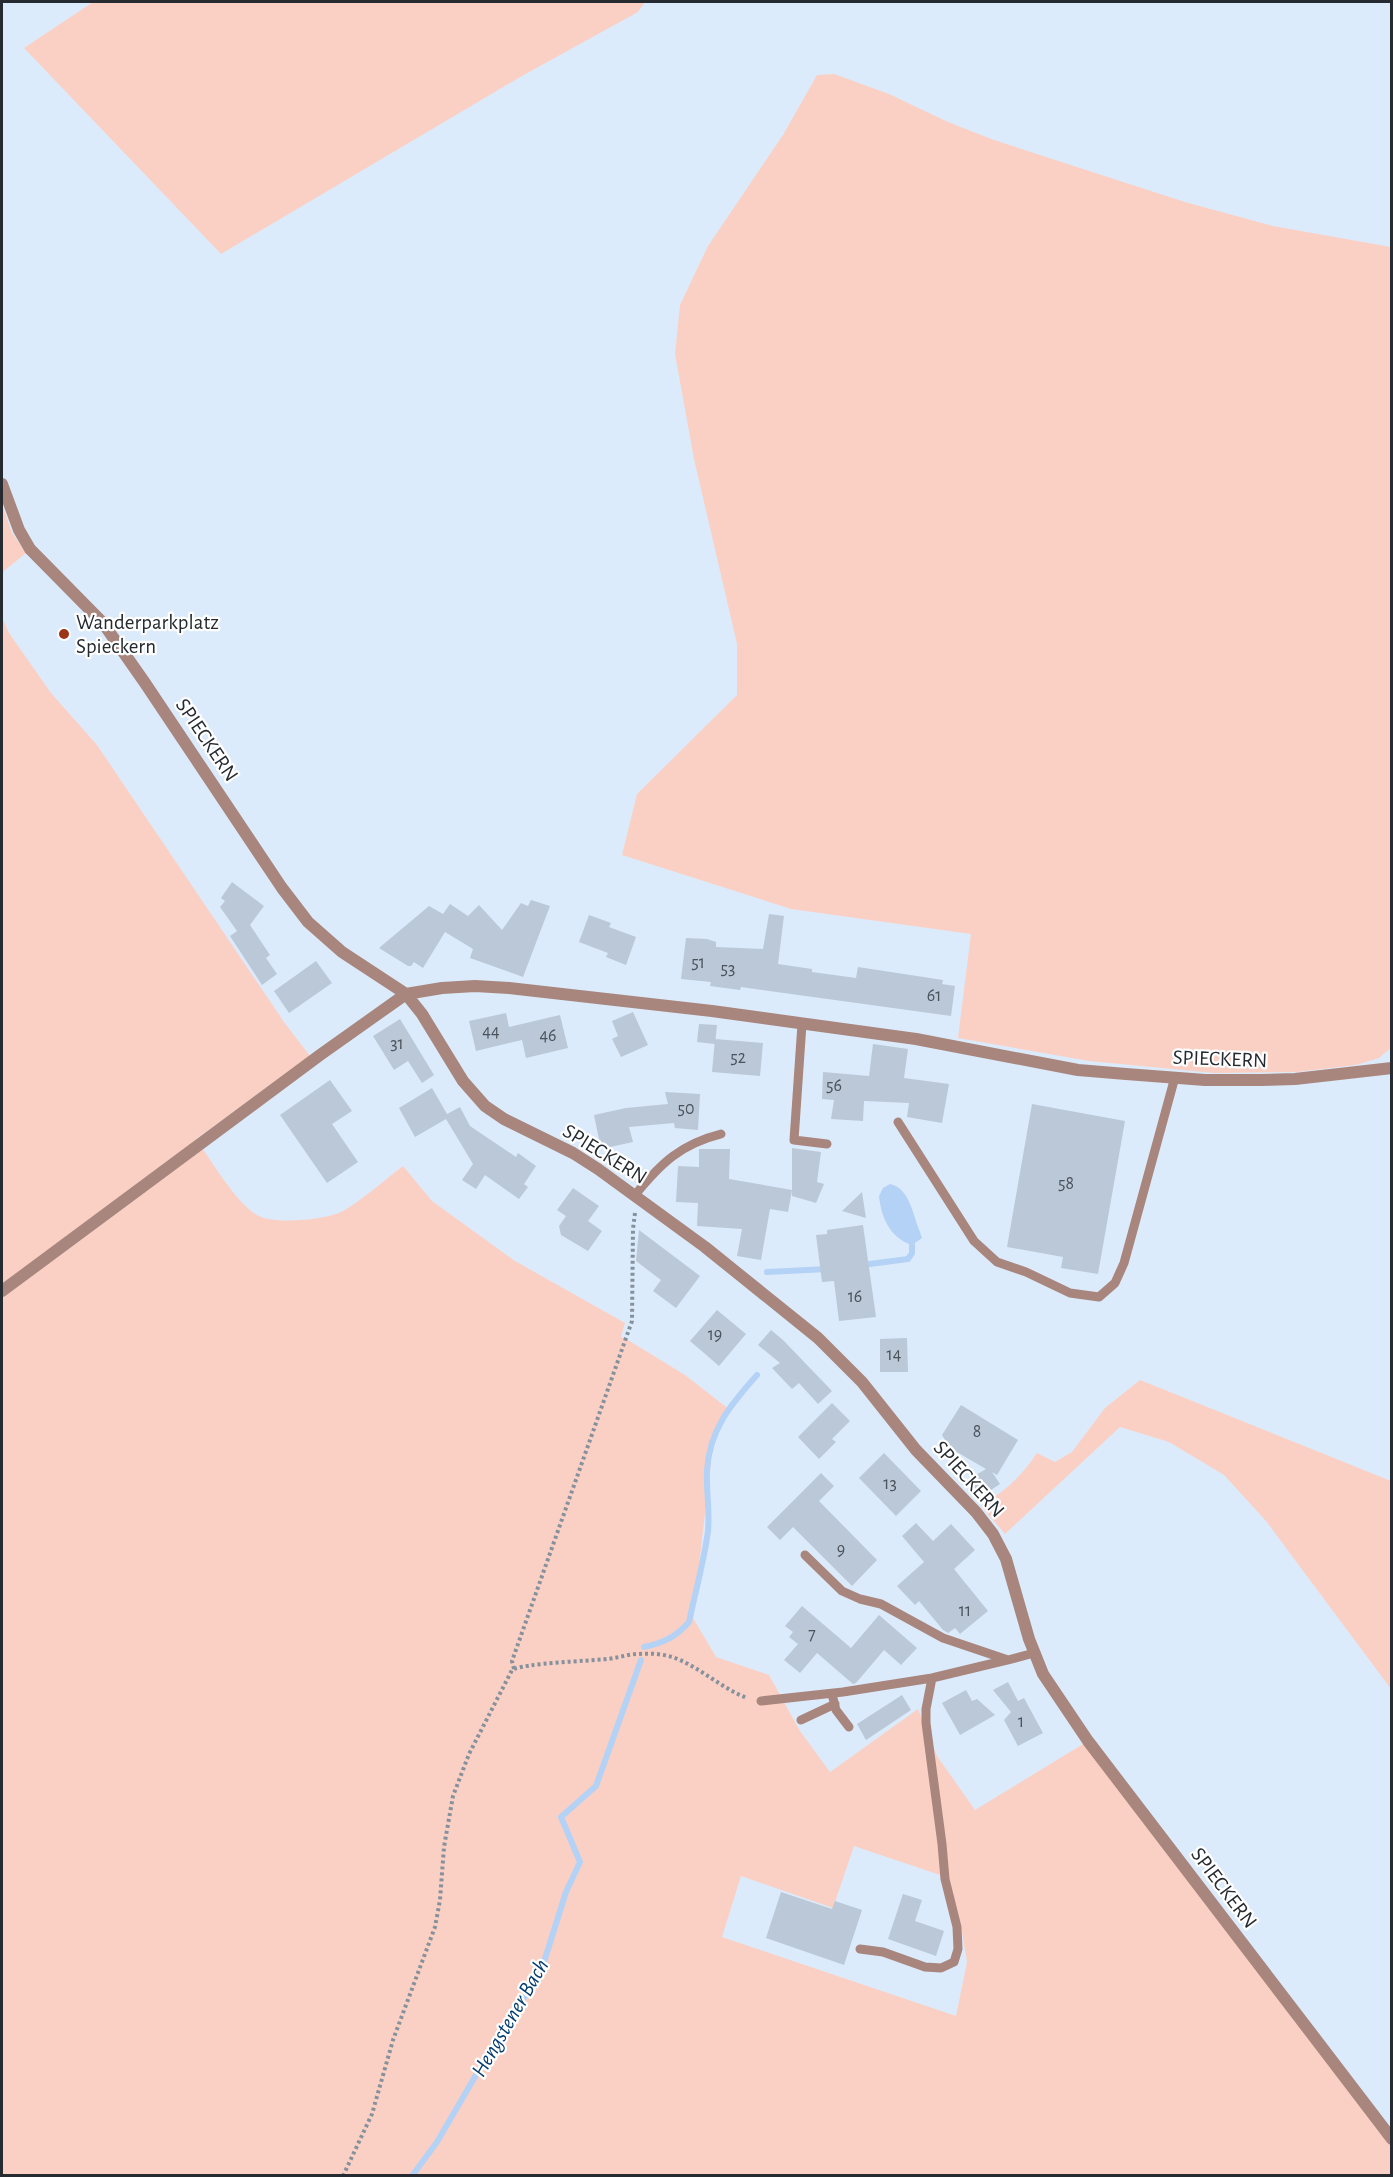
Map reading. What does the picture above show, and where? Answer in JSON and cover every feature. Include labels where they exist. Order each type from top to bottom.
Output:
[{"type":"street","name":"SPIECKERN","points":[[2,484],[19,530],[30,549],[103,623],[308,922],[342,952],[406,994],[422,1014],[462,1081],[478,1100],[504,1119],[573,1153],[639,1198],[705,1247],[836,1354],[862,1382],[916,1450],[975,1512],[993,1534],[1006,1559],[1034,1653],[1052,1688],[1088,1741],[1392,2139]]},
{"type":"street","name":"SPIECKERN","points":[[2,1291],[406,994],[442,988],[475,986],[509,988],[711,1011],[956,1045],[1078,1070],[1205,1080],[1285,1079],[1392,1068]]},
{"type":"lane","points":[[802,1024],[794,1140],[827,1144]]},
{"type":"lane","points":[[898,1122],[974,1241],[997,1262],[1026,1272],[1071,1293],[1099,1297],[1115,1283],[1124,1263],[1175,1077]]},
{"type":"lane","points":[[639,1198],[653,1173],[677,1152],[703,1138],[721,1134]]},
{"type":"lane","points":[[805,1555],[842,1591],[860,1599],[881,1604],[943,1638],[1008,1660]]},
{"type":"lane","points":[[761,1701],[831,1694],[932,1678],[1034,1653]]},
{"type":"lane","points":[[860,1949],[883,1952],[925,1967],[941,1968],[954,1962],[958,1949],[957,1927],[945,1879],[927,1737],[926,1709],[932,1678]]},
{"type":"lane","points":[[831,1694],[836,1710],[849,1727]]},
{"type":"lane","points":[[801,1720],[835,1704]]},
{"type":"path","points":[[514,1669],[512,1661],[528,1610],[632,1321],[633,1229],[639,1198]]},
{"type":"path","points":[[343,2175],[372,2114],[393,2040],[435,1927],[440,1900],[444,1847],[453,1796],[469,1754],[508,1675],[514,1669],[637,1654],[655,1654],[674,1658],[735,1693],[761,1701]]},
{"type":"shaded area","points":[[93,2],[645,2],[638,12],[522,76],[221,254],[24,48]]},
{"type":"shaded area","points":[[834,74],[889,94],[948,122],[994,140],[1185,202],[1273,226],[1391,247],[1392,1047],[1379,1058],[1356,1065],[1297,1072],[1214,1073],[1089,1061],[958,1038],[971,934],[791,909],[622,855],[637,794],[737,695],[737,644],[694,459],[675,354],[680,305],[708,246],[783,135],[817,75]]},
{"type":"shaded area","points":[[2,504],[12,533],[26,553],[4,571],[2,578]]},
{"type":"shaded area","points":[[2,617],[9,633],[51,693],[97,745],[284,1022],[310,1056],[196,1139],[241,1201],[257,1215],[275,1220],[325,1217],[350,1207],[403,1166],[432,1201],[515,1261],[625,1323],[621,1337],[685,1375],[730,1410],[713,1444],[693,1618],[716,1657],[769,1675],[800,1731],[830,1772],[918,1709],[937,1756],[975,1810],[1088,1741],[1391,2139],[1391,2175],[2,2175]],"holes":[[[854,1846],[949,1878],[967,1962],[956,2016],[722,1937],[741,1876],[833,1908]]]},
{"type":"shaded area","points":[[1140,1380],[1391,1481],[1391,1689],[1266,1521],[1224,1475],[1169,1442],[1120,1427],[1005,1534],[981,1506],[1012,1483],[1037,1453],[1055,1462],[1072,1452],[1105,1408]]},
{"type":"water","points":[[890,1184],[902,1191],[913,1211],[922,1238],[912,1245],[904,1242],[892,1232],[882,1212],[879,1196],[883,1188]]},
{"type":"building","points":[[232,882],[264,906],[250,925],[270,955],[266,958],[277,974],[262,985],[230,936],[237,931],[220,907],[225,901],[221,898]]},
{"type":"building","points":[[531,900],[550,906],[523,977],[470,958],[473,949],[445,932],[423,968],[414,962],[408,966],[379,948],[429,906],[443,914],[450,904],[468,916],[479,905],[502,930],[521,903],[528,906]]},
{"type":"building","points":[[769,914],[784,916],[778,964],[812,969],[812,972],[856,978],[858,967],[943,980],[942,984],[955,986],[951,1016],[741,987],[740,990],[710,986],[711,982],[681,979],[686,938],[707,939],[716,942],[716,947],[763,949]]},
{"type":"building","points":[[589,915],[611,923],[609,927],[636,937],[626,965],[606,957],[608,953],[579,942]]},
{"type":"building","points":[[316,961],[332,983],[289,1013],[274,991]]},
{"type":"building","points":[[633,1012],[648,1045],[621,1057],[612,1039],[618,1036],[612,1021]]},
{"type":"building","points":[[506,1013],[509,1027],[560,1015],[568,1048],[526,1058],[522,1040],[476,1051],[469,1021]]},
{"type":"building","points":[[400,1019],[434,1075],[422,1083],[408,1061],[394,1070],[373,1036]]},
{"type":"building","points":[[699,1024],[717,1025],[715,1044],[697,1042]]},
{"type":"building","points":[[715,1039],[763,1043],[760,1076],[712,1072]]},
{"type":"building","points":[[873,1044],[908,1049],[904,1078],[949,1084],[942,1123],[907,1117],[909,1103],[864,1101],[863,1121],[831,1119],[834,1100],[822,1099],[823,1072],[869,1076]]},
{"type":"building","points":[[330,1080],[352,1111],[332,1124],[358,1162],[327,1183],[280,1115]]},
{"type":"building","points":[[432,1088],[447,1114],[460,1107],[470,1126],[516,1157],[518,1153],[536,1166],[524,1184],[528,1187],[519,1199],[485,1175],[476,1189],[462,1180],[473,1164],[446,1119],[415,1137],[399,1108]]},
{"type":"building","points":[[665,1092],[700,1094],[698,1130],[675,1128],[674,1123],[629,1127],[633,1142],[601,1149],[594,1115],[626,1108],[668,1104]]},
{"type":"building","points":[[1032,1104],[1125,1121],[1098,1274],[1061,1268],[1063,1257],[1007,1247]]},
{"type":"building","points":[[792,1148],[821,1152],[817,1182],[824,1184],[816,1203],[792,1196]]},
{"type":"building","points":[[699,1149],[730,1149],[729,1179],[792,1190],[788,1212],[770,1209],[761,1260],[737,1256],[742,1229],[697,1226],[698,1203],[676,1202],[678,1166],[699,1167]]},
{"type":"building","points":[[573,1188],[599,1206],[588,1221],[602,1231],[588,1251],[561,1235],[559,1226],[566,1216],[557,1210]]},
{"type":"building","points":[[862,1192],[866,1218],[842,1211]]},
{"type":"building","points":[[863,1225],[876,1317],[839,1321],[834,1281],[822,1282],[816,1235],[827,1234],[827,1230]]},
{"type":"building","points":[[639,1230],[700,1276],[676,1308],[653,1291],[661,1280],[636,1261]]},
{"type":"building","points":[[717,1310],[746,1334],[719,1366],[690,1341]]},
{"type":"building","points":[[771,1330],[832,1391],[818,1404],[799,1383],[792,1389],[772,1368],[780,1363],[758,1345]]},
{"type":"building","points":[[907,1338],[908,1372],[880,1372],[880,1339]]},
{"type":"building","points":[[832,1403],[850,1421],[832,1439],[836,1442],[819,1459],[798,1437]]},
{"type":"building","points":[[961,1405],[1018,1440],[997,1475],[992,1472],[1000,1484],[980,1497],[969,1479],[986,1469],[950,1448],[942,1435]]},
{"type":"building","points":[[884,1453],[921,1491],[896,1516],[859,1478]]},
{"type":"building","points":[[821,1473],[834,1486],[819,1501],[877,1560],[852,1586],[793,1527],[780,1540],[767,1527]]},
{"type":"building","points":[[916,1523],[933,1541],[951,1524],[975,1550],[954,1569],[988,1611],[960,1634],[955,1628],[948,1633],[943,1630],[919,1601],[915,1605],[897,1586],[924,1562],[902,1536]]},
{"type":"building","points":[[802,1606],[851,1648],[879,1615],[917,1648],[901,1665],[884,1650],[853,1684],[817,1653],[800,1673],[784,1660],[798,1644],[789,1637],[793,1632],[785,1626]]},
{"type":"building","points":[[1008,1682],[1018,1701],[1024,1698],[1043,1733],[1018,1746],[1004,1720],[1011,1712],[993,1690]]},
{"type":"building","points":[[966,1690],[972,1701],[977,1699],[995,1715],[960,1735],[942,1703]]},
{"type":"building","points":[[902,1695],[911,1710],[866,1740],[857,1724]]},
{"type":"building","points":[[781,1892],[832,1909],[835,1901],[862,1910],[844,1965],[766,1938]]},
{"type":"building","points":[[903,1894],[922,1900],[915,1921],[944,1931],[936,1956],[888,1939]]},
{"type":"waterway","name":"Hengstener Bach","points":[[862,1265],[908,1259],[912,1253],[912,1245]]},
{"type":"waterway","name":"Hengstener Bach","points":[[767,1272],[828,1269]]},
{"type":"waterway","name":"Hengstener Bach","points":[[644,1647],[669,1639],[689,1622],[708,1531],[707,1471],[712,1443],[730,1407],[757,1375]]},
{"type":"waterway","name":"Hengstener Bach","points":[[412,2176],[437,2142],[543,1965],[566,1892],[580,1862],[561,1817],[596,1786],[641,1660]]},
{"type":"place","name":"Wanderparkplatz Spieckern","points":[[64,634]]}]
